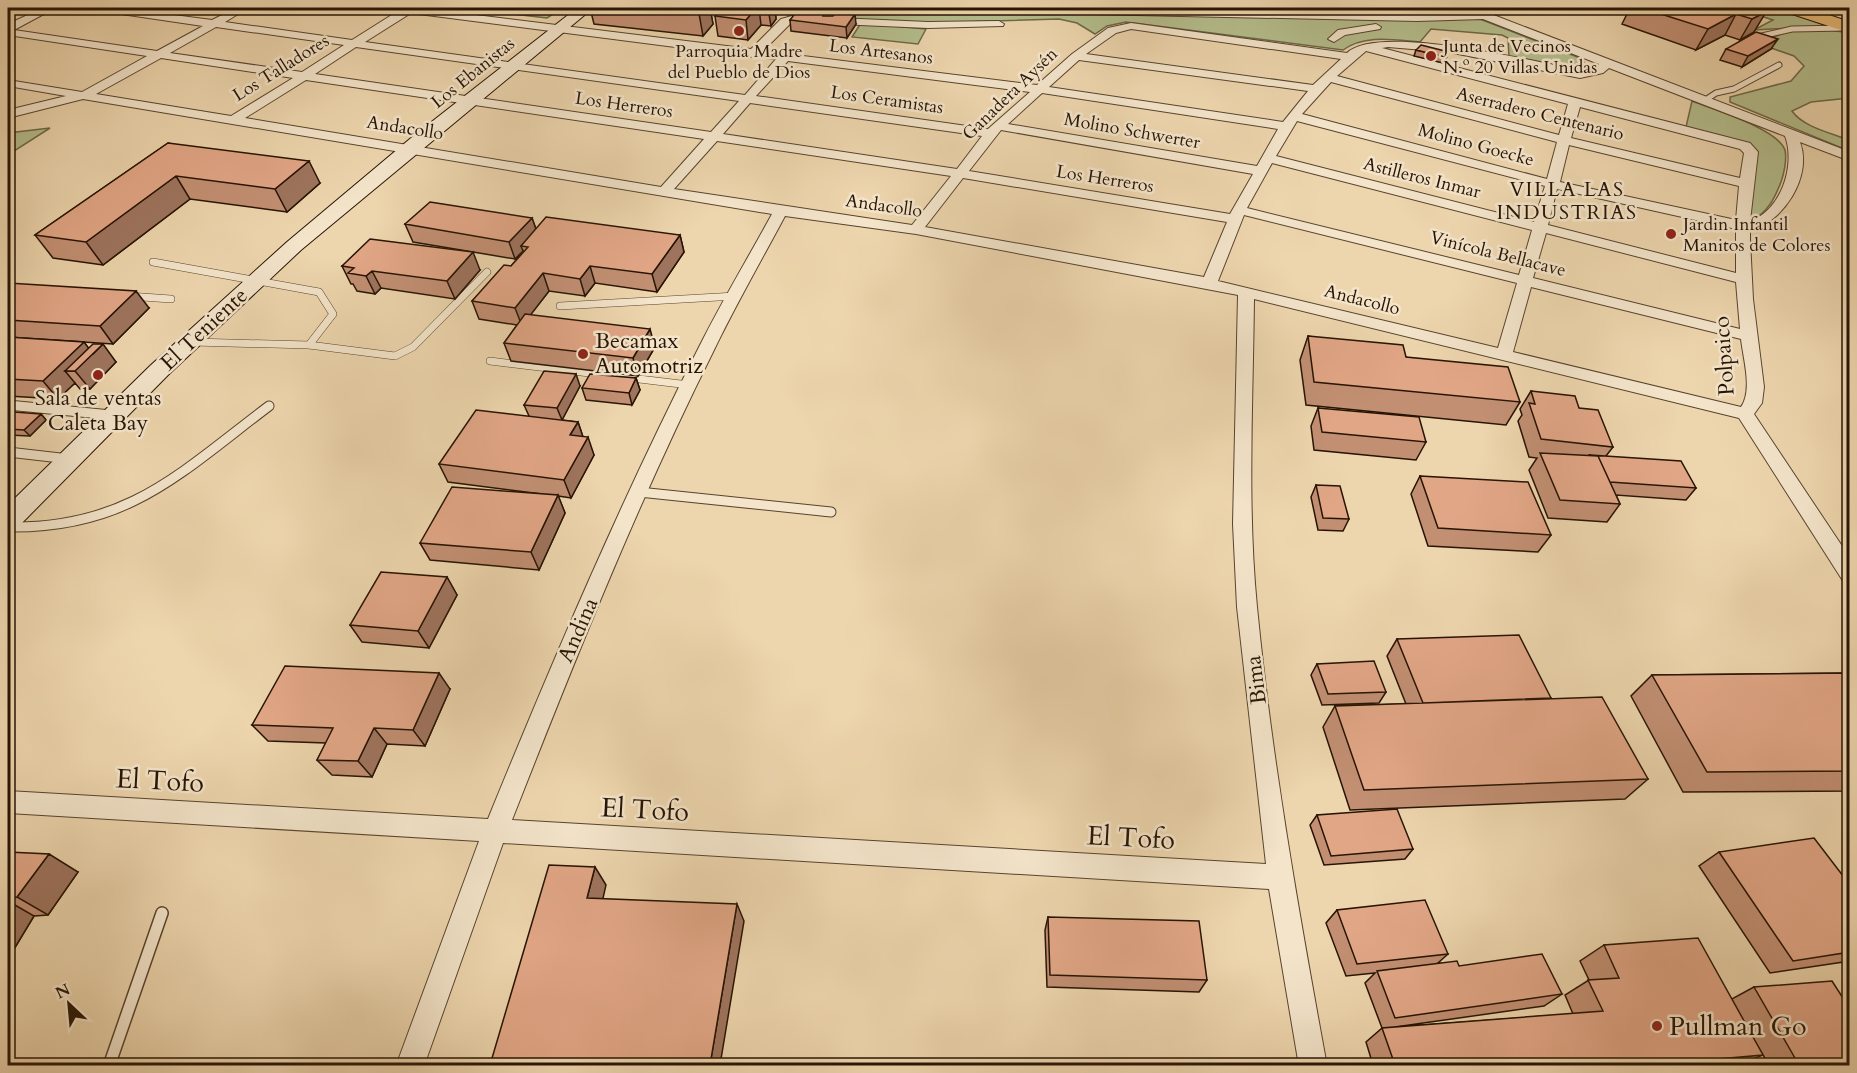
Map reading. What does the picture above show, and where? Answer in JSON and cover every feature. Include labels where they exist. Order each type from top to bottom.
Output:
[{"type":"highway","points":[[1792,8],[1849,26]]},
{"type":"highway","points":[[1820,9],[1849,26]]},
{"type":"main road","points":[[560,28],[586,8]]},
{"type":"main road","name":"Los Ebanistas","points":[[411,149],[560,28]]},
{"type":"main road","name":"El Teniente","points":[[8,521],[113,416],[255,281],[411,149]]},
{"type":"street","points":[[8,30],[50,8]]},
{"type":"street","name":"Los Ceramistas","points":[[100,8],[748,99],[995,129]]},
{"type":"street","points":[[8,114],[85,95],[243,8]]},
{"type":"street","name":"Los Artesanos","points":[[404,8],[1290,121]]},
{"type":"street","name":"Los Talladores","points":[[234,120],[404,8]]},
{"type":"street","points":[[1463,8],[1850,157]]},
{"type":"street","points":[[1045,10],[1417,18],[1487,16]]},
{"type":"street","points":[[1334,39],[1342,32],[1417,18]]},
{"type":"street","points":[[753,54],[785,21],[792,19],[928,25],[999,24]]},
{"type":"street","name":"Ganadera Aysén","points":[[916,230],[995,129],[1076,56],[1112,30],[1121,27],[1155,29],[1349,57]]},
{"type":"street","name":"Los Herreros","points":[[8,30],[1237,214]]},
{"type":"street","points":[[1209,283],[1237,214],[1263,164],[1290,121],[1327,77],[1363,47],[1388,44],[1448,50],[1580,74],[1599,71],[1607,63]]},
{"type":"street","points":[[1363,47],[1575,102],[1504,356]]},
{"type":"street","points":[[1076,56],[1316,89]]},
{"type":"street","points":[[665,191],[784,58]]},
{"type":"street","name":"Aserradero Centenario","points":[[1327,77],[1564,140],[1744,183]]},
{"type":"street","name":"Andacollo","points":[[8,83],[782,211],[916,230],[1209,283],[1745,414]]},
{"type":"street","name":"Polpaico","points":[[1575,102],[1739,143],[1751,152],[1744,183],[1742,279],[1755,387],[1753,403],[1745,414],[1850,575]]},
{"type":"street","name":"Molino Goecke","points":[[1290,121],[1742,226]]},
{"type":"street","name":"Molino Schwerter","points":[[995,129],[1263,164]]},
{"type":"street","points":[[1742,226],[1757,226],[1765,220],[1773,213],[1788,187],[1797,152],[1791,135]]},
{"type":"street","name":"Astilleros Inmar","points":[[1263,164],[1540,228],[1742,279]]},
{"type":"street","name":"Andina","points":[[410,1065],[495,832],[557,677],[689,385],[782,211]]},
{"type":"street","name":"Vinícola Bellacave","points":[[1237,214],[1524,280],[1749,336]]},
{"type":"street","name":"Bima","points":[[1246,292],[1243,524],[1247,607],[1280,877],[1313,1065]]},
{"type":"street","name":"El Tofo","points":[[8,802],[1280,877]]},
{"type":"lane","points":[[1750,39],[1792,29],[1849,26]]},
{"type":"lane","points":[[1704,101],[1716,93],[1734,89],[1779,65]]},
{"type":"lane","points":[[153,262],[255,281],[308,288],[318,292],[326,300],[333,314],[309,345]]},
{"type":"lane","points":[[190,342],[309,345],[387,356],[402,354],[414,347],[487,273]]},
{"type":"lane","points":[[114,295],[171,299]]},
{"type":"lane","points":[[561,306],[736,296]]},
{"type":"lane","points":[[490,361],[689,385]]},
{"type":"lane","points":[[8,405],[113,416]]},
{"type":"lane","points":[[8,527],[29,529],[87,519],[149,495],[269,406]]},
{"type":"lane","points":[[8,452],[69,459]]},
{"type":"lane","points":[[639,492],[831,512]]},
{"type":"lane","points":[[109,1065],[162,913]]},
{"type":"green space","points":[[458,8],[563,8],[547,18]]},
{"type":"green space","points":[[1735,8],[1779,8],[1827,26],[1754,30],[1773,20]]},
{"type":"green space","points":[[796,10],[1480,19],[1582,59],[1586,66],[1575,69],[1509,57],[1508,38],[1502,35],[1431,29],[1420,42],[1370,40],[1343,50],[1126,22],[1107,26],[1095,34],[1077,23],[1059,19],[928,23],[789,16],[787,14]]},
{"type":"green space","points":[[861,23],[926,29],[918,44],[852,37]]},
{"type":"green space","points":[[1824,29],[1849,33],[1849,98],[1811,102],[1792,111],[1810,125],[1849,140],[1849,151],[1730,102],[1730,97],[1791,81],[1804,66],[1794,56],[1757,43],[1790,31]]},
{"type":"green space","points":[[1692,101],[1758,127],[1780,142],[1785,150],[1784,171],[1776,194],[1766,209],[1752,221],[1747,220],[1745,143],[1686,127]]},
{"type":"green space","points":[[50,128],[8,155],[8,133]]},
{"type":"building","points":[[723,8],[756,8],[746,20],[715,16]]},
{"type":"building","points":[[1642,8],[1752,8],[1766,12],[1752,19],[1736,14],[1708,29]]},
{"type":"building","points":[[797,11],[824,13],[823,16],[833,16],[836,12],[855,14],[846,27],[790,20]]},
{"type":"building","points":[[1756,32],[1778,39],[1748,56],[1726,49]]},
{"type":"building","points":[[1421,45],[1449,52],[1445,57],[1416,50]]},
{"type":"building","points":[[168,143],[309,161],[275,189],[176,176],[86,242],[35,235]]},
{"type":"building","points":[[430,202],[532,218],[509,242],[405,224]]},
{"type":"building","points":[[546,217],[680,235],[652,274],[590,266],[580,279],[543,273],[515,308],[472,301],[504,265],[511,266],[528,247],[521,246]]},
{"type":"building","points":[[370,239],[473,252],[447,281],[372,271],[366,276],[348,273],[354,268],[342,266]]},
{"type":"building","points":[[8,283],[136,291],[100,326],[8,320]]},
{"type":"building","points":[[525,314],[650,329],[633,358],[504,343]]},
{"type":"building","points":[[1308,336],[1403,345],[1406,357],[1508,367],[1520,402],[1314,382]]},
{"type":"building","points":[[8,337],[84,342],[43,381],[8,379]]},
{"type":"building","points":[[93,344],[103,344],[75,371],[65,371]]},
{"type":"building","points":[[544,371],[576,374],[557,408],[524,405]]},
{"type":"building","points":[[590,374],[636,378],[629,393],[582,388]]},
{"type":"building","points":[[1531,391],[1575,396],[1579,408],[1598,410],[1613,447],[1541,439],[1529,403],[1535,404]]},
{"type":"building","points":[[1318,408],[1419,417],[1426,442],[1322,432]]},
{"type":"building","points":[[476,410],[578,422],[570,435],[588,437],[564,480],[439,464]]},
{"type":"building","points":[[14,412],[41,414],[24,430],[8,429],[8,418]]},
{"type":"building","points":[[1540,453],[1598,456],[1620,504],[1560,500]]},
{"type":"building","points":[[1590,455],[1681,461],[1696,488],[1610,482],[1598,456]]},
{"type":"building","points":[[1420,476],[1528,482],[1551,535],[1438,528]]},
{"type":"building","points":[[1316,485],[1340,486],[1349,519],[1323,518]]},
{"type":"building","points":[[452,487],[558,495],[531,552],[420,543]]},
{"type":"building","points":[[381,572],[447,577],[418,631],[350,625]]},
{"type":"building","points":[[1519,635],[1551,698],[1423,703],[1397,639]]},
{"type":"building","points":[[1374,661],[1386,692],[1328,694],[1317,664]]},
{"type":"building","points":[[285,666],[439,673],[413,730],[374,728],[358,761],[317,760],[333,728],[252,725]]},
{"type":"building","points":[[1850,673],[1850,771],[1707,772],[1652,675]]},
{"type":"building","points":[[1602,697],[1648,779],[1364,790],[1335,706]]},
{"type":"building","points":[[1397,809],[1413,849],[1331,856],[1317,815]]},
{"type":"building","points":[[1814,838],[1850,885],[1850,952],[1793,961],[1719,852]]},
{"type":"building","points":[[8,852],[49,854],[17,897],[8,898]]},
{"type":"building","points":[[549,865],[595,867],[587,898],[737,904],[710,1065],[490,1065]]},
{"type":"building","points":[[1425,900],[1448,954],[1357,964],[1337,910]]},
{"type":"building","points":[[1048,917],[1199,921],[1207,980],[1050,975]]},
{"type":"building","points":[[1698,938],[1763,1055],[1707,1060],[1710,1065],[1395,1065],[1382,1028],[1603,1011],[1588,980],[1619,978],[1604,945]]},
{"type":"building","points":[[1542,954],[1562,994],[1395,1018],[1377,971],[1457,961],[1459,966]]},
{"type":"building","points":[[1832,981],[1850,1009],[1850,1065],[1799,1065],[1754,987]]},
{"type":"place","name":"Parroquia Madre del Pueblo de Dios","points":[[739,31]]},
{"type":"place","name":"Junta de Vecinos N.º 20 Villas Unidas","points":[[1431,56]]},
{"type":"place","name":"Jardin Infantil Manitos de Colores","points":[[1671,234]]},
{"type":"place","name":"Becamax Automotriz","points":[[583,354]]},
{"type":"place","name":"Sala de ventas Caleta Bay","points":[[98,375]]},
{"type":"place","name":"Pullman Go","points":[[1657,1026]]},
{"type":"district","name":"VILLA LAS INDUSTRIAS","points":[[1567,200]]}]
